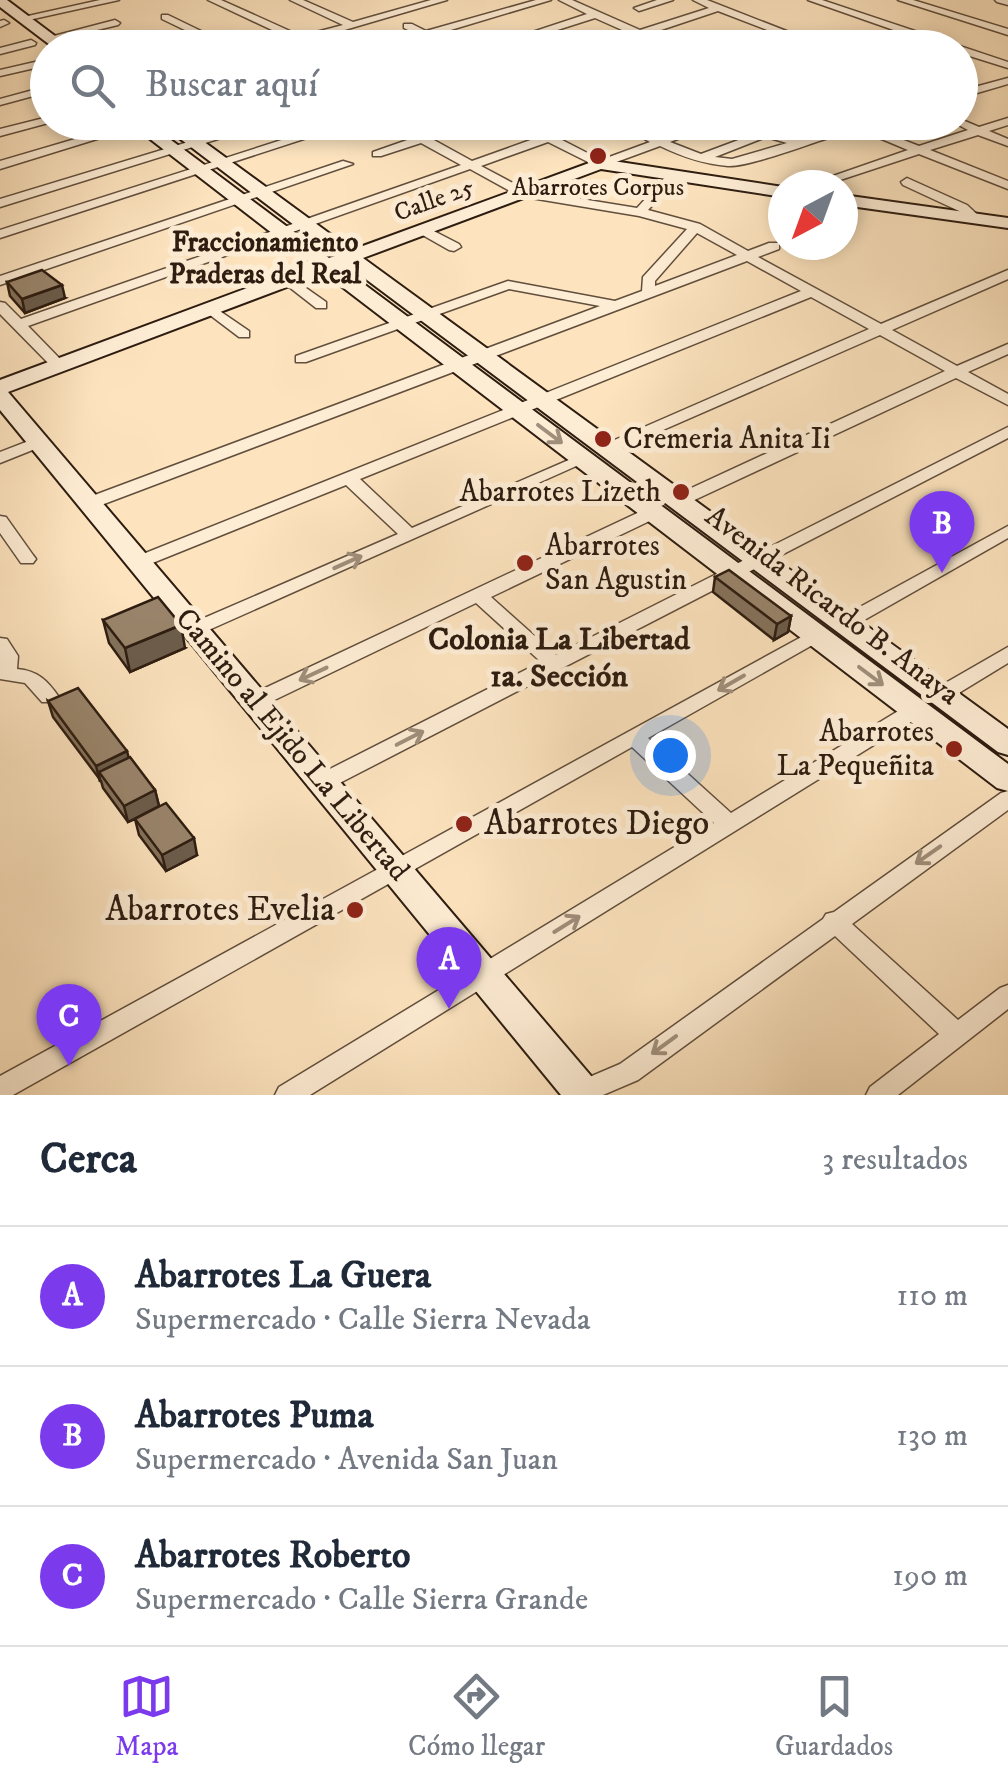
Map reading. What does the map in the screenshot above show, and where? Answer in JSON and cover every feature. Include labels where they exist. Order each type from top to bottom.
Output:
[{"type":"street","points":[[0,0],[40,30]]},
{"type":"street","points":[[24,18],[114,0]]},
{"type":"street","points":[[213,0],[280,30]]},
{"type":"street","points":[[295,0],[352,25]]},
{"type":"street","points":[[333,30],[442,0]]},
{"type":"street","points":[[438,30],[546,0]]},
{"type":"street","points":[[564,0],[631,30]]},
{"type":"street","points":[[639,8],[668,0]]},
{"type":"street","points":[[698,0],[777,30]]},
{"type":"street","points":[[814,0],[906,30]]},
{"type":"street","points":[[903,0],[1008,32]]},
{"type":"street","points":[[1000,0],[1008,2]]},
{"type":"street","points":[[651,30],[718,8]]},
{"type":"street","points":[[547,30],[598,14]]},
{"type":"street","points":[[165,18],[191,30]]},
{"type":"street","points":[[94,30],[116,22]]},
{"type":"street","points":[[2,23],[30,42]]},
{"type":"street","points":[[408,26],[416,30]]},
{"type":"street","points":[[0,51],[30,43]]},
{"type":"street","points":[[980,54],[994,49]]},
{"type":"street","points":[[980,54],[1008,65]]},
{"type":"street","points":[[0,73],[30,64]]},
{"type":"street","points":[[978,90],[1008,81]]},
{"type":"street","points":[[0,102],[30,94]]},
{"type":"street","points":[[978,130],[1008,121]]},
{"type":"street","points":[[0,133],[30,125]]},
{"type":"street","points":[[978,130],[1008,143]]},
{"type":"street","points":[[0,165],[84,140]]},
{"type":"street","name":"Avenida Ricardo B. Anaya","points":[[162,140],[1008,780]]},
{"type":"street","name":"Avenida Ricardo B. Anaya","points":[[190,140],[1008,744]]},
{"type":"street","points":[[0,203],[208,140]]},
{"type":"street","points":[[0,234],[296,140]]},
{"type":"street","points":[[377,154],[418,140]]},
{"type":"street","points":[[423,140],[523,193],[640,212],[696,227],[1008,400]]},
{"type":"street","points":[[18,325],[542,140]]},
{"type":"street","points":[[552,140],[600,164],[768,190]]},
{"type":"street","points":[[657,140],[699,159],[739,163],[812,140]]},
{"type":"street","name":"Calle 25","points":[[0,387],[666,140]]},
{"type":"street","points":[[699,159],[747,140]]},
{"type":"street","points":[[788,140],[801,144]]},
{"type":"street","points":[[894,140],[1008,185]]},
{"type":"street","points":[[858,170],[949,140]]},
{"type":"street","points":[[0,281],[347,164]]},
{"type":"street","points":[[640,212],[672,177]]},
{"type":"street","points":[[907,182],[975,218]]},
{"type":"street","points":[[900,208],[934,194]]},
{"type":"street","points":[[858,202],[1008,224]]},
{"type":"street","points":[[649,292],[648,280],[696,227]]},
{"type":"street","points":[[424,230],[454,248]]},
{"type":"street","points":[[90,503],[768,248]]},
{"type":"street","points":[[609,448],[1008,274]]},
{"type":"street","points":[[289,280],[321,304]]},
{"type":"street","points":[[300,360],[424,312],[508,285],[616,305]]},
{"type":"street","points":[[139,562],[813,291]]},
{"type":"street","points":[[0,306],[59,366]]},
{"type":"street","points":[[211,309],[244,334]]},
{"type":"street","points":[[680,500],[1008,348]]},
{"type":"street","name":"Camino al Ejido La Libertad","points":[[0,396],[485,976],[589,1094]]},
{"type":"street","points":[[323,782],[1008,432]]},
{"type":"street","points":[[0,458],[38,442]]},
{"type":"street","points":[[195,629],[584,459]]},
{"type":"street","points":[[349,478],[410,535]]},
{"type":"street","points":[[255,701],[654,512]]},
{"type":"street","points":[[0,521],[27,559]]},
{"type":"street","points":[[846,623],[1008,532]]},
{"type":"street","points":[[478,595],[555,664]]},
{"type":"street","points":[[0,1089],[816,635]]},
{"type":"street","points":[[0,644],[8,656],[3,678],[31,677],[48,697]]},
{"type":"street","points":[[942,694],[1008,654]]},
{"type":"street","points":[[288,1095],[915,710]]},
{"type":"street","points":[[636,738],[728,823]]},
{"type":"street","points":[[589,1094],[628,1072],[1008,800]]},
{"type":"street","points":[[834,921],[955,1033]]},
{"type":"street","points":[[879,1095],[1008,995]]},
{"type":"building","points":[[42,270],[62,285],[22,299],[7,282]]},
{"type":"building","points":[[729,570],[791,616],[777,624],[715,577]]},
{"type":"building","points":[[158,597],[181,625],[125,648],[103,620]]},
{"type":"building","points":[[78,688],[127,751],[96,766],[48,701]]},
{"type":"building","points":[[130,757],[155,790],[124,806],[99,772]]},
{"type":"building","points":[[166,803],[194,838],[162,855],[135,819]]},
{"type":"place","name":"Abarrotes Corpus","points":[[598,156]]},
{"type":"place","name":"Cremeria Anita Ii","points":[[603,439]]},
{"type":"place","name":"Abarrotes Lizeth","points":[[681,492]]},
{"type":"place","name":"Abarrotes San Agustin","points":[[525,563]]},
{"type":"place","name":"Abarrotes Puma","points":[[942,573]]},
{"type":"place","name":"Abarrotes La Pequeñita","points":[[954,749]]},
{"type":"place","name":"Abarrotes Diego","points":[[464,824]]},
{"type":"place","name":"Abarrotes Evelia","points":[[355,910]]},
{"type":"place","name":"Abarrotes La Guera","points":[[449,1009]]},
{"type":"place","name":"Abarrotes Roberto","points":[[69,1066]]},
{"type":"district","name":"Fraccionamiento Praderas del Real","points":[[265,258]]},
{"type":"district","name":"Colonia La Libertad 1a. Sección","points":[[559,658]]}]
